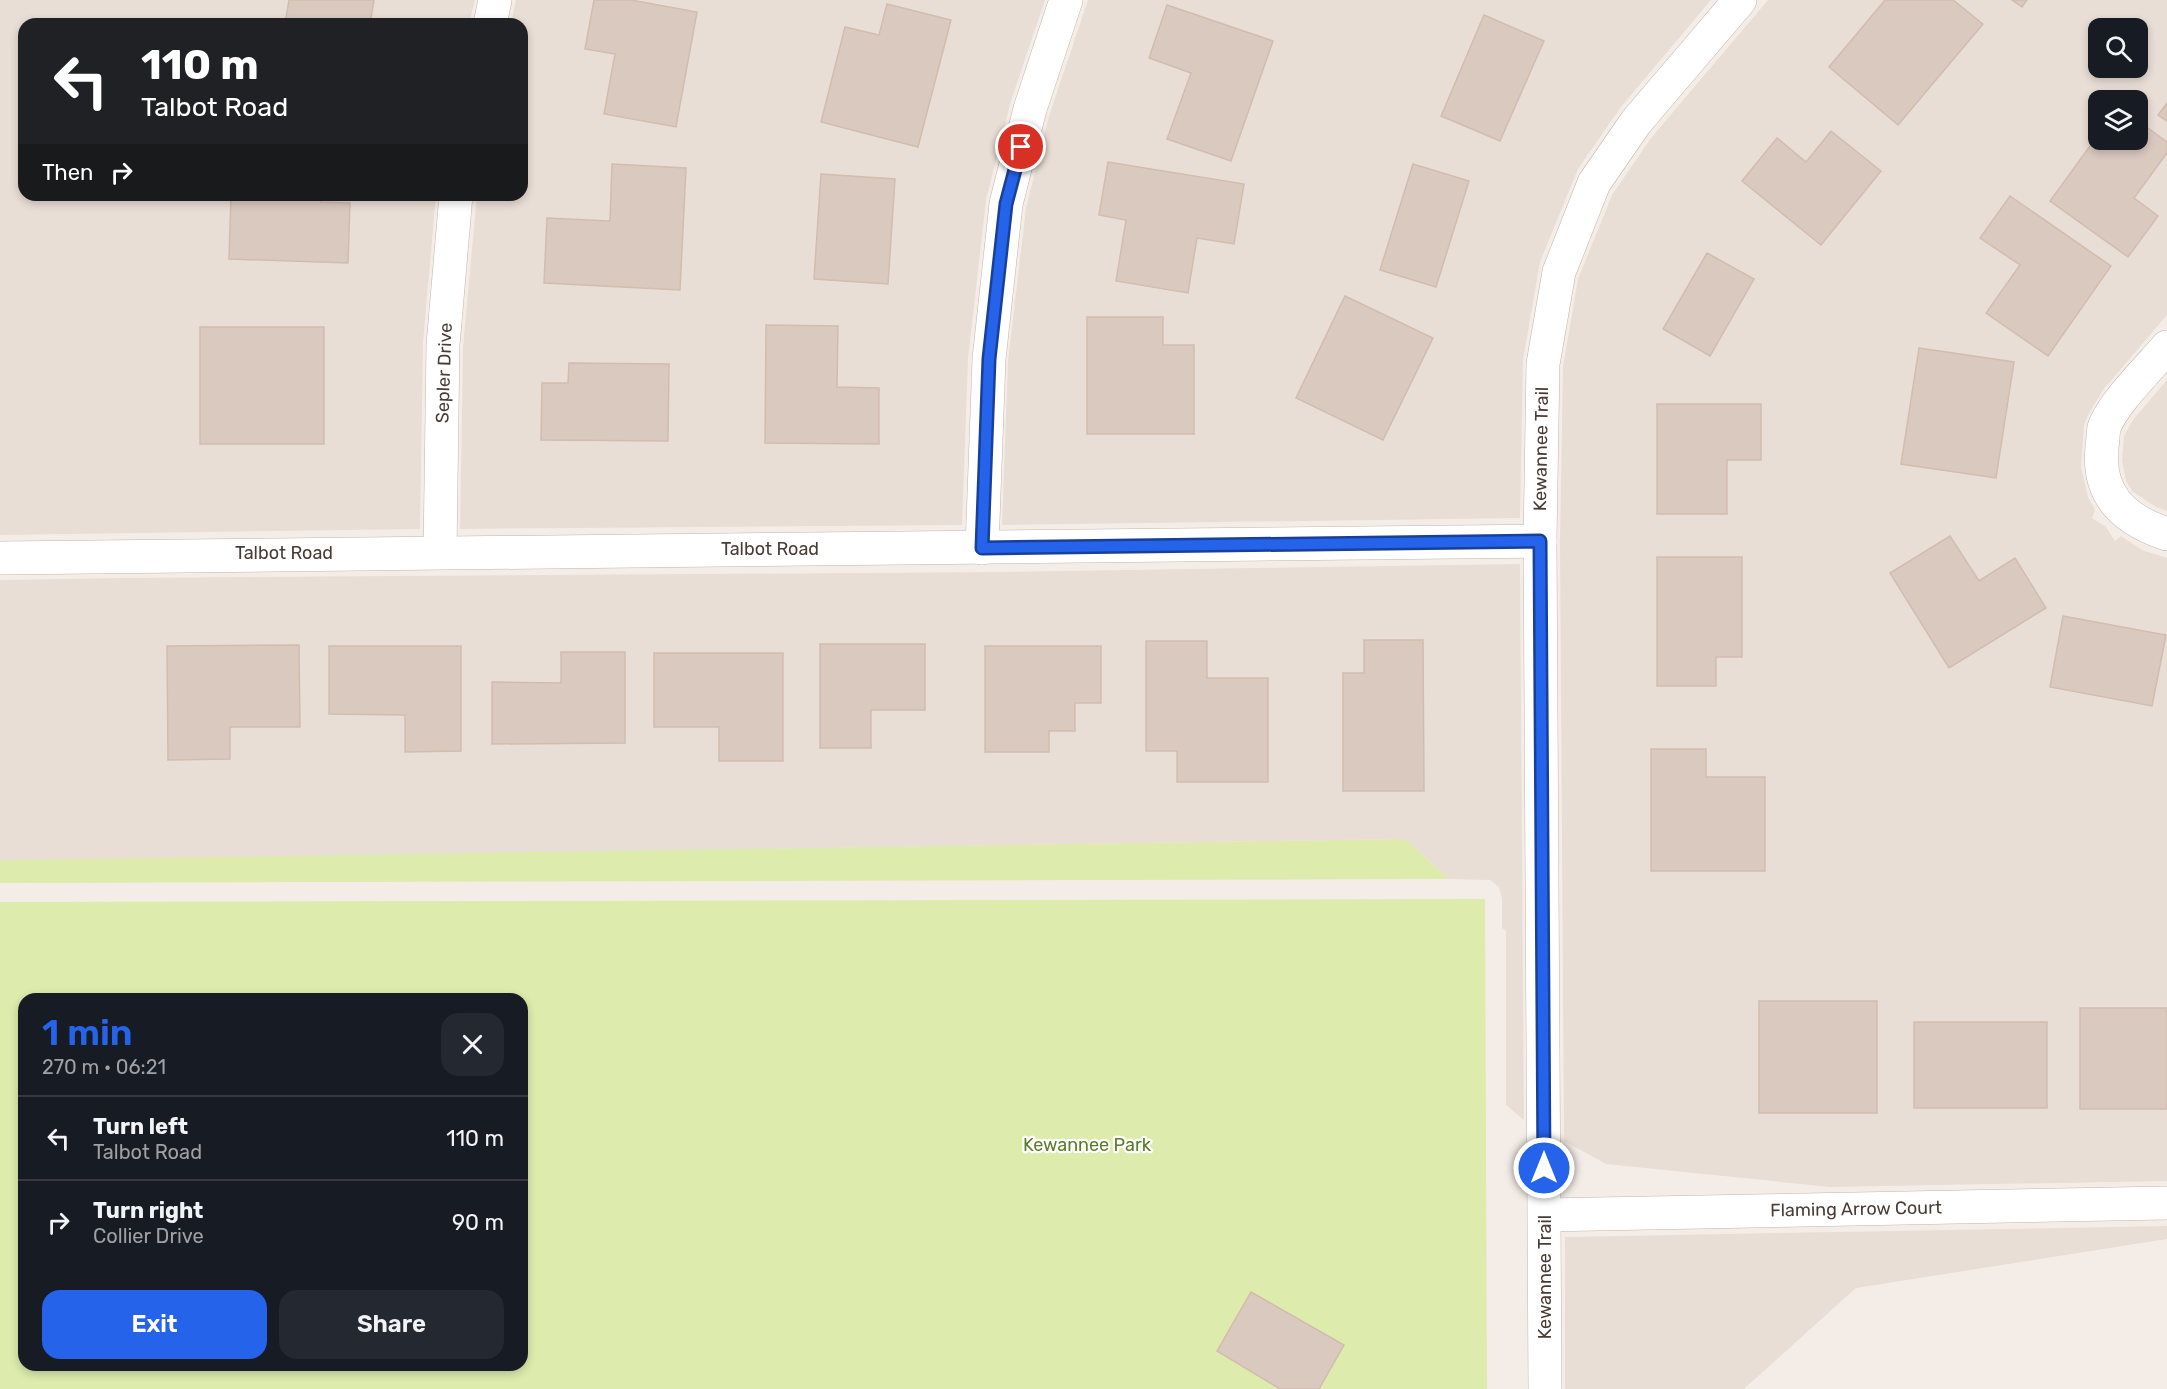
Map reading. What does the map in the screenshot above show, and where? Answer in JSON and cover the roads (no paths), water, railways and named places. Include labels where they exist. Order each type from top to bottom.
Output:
[{"type":"street","points":[[491,18],[495,0]]},
{"type":"street","points":[[982,548],[989,359],[1006,204],[1030,109],[1066,0]]},
{"type":"street","name":"Kewannee Trail","points":[[1545,1389],[1540,541],[1543,364],[1559,272],[1594,183],[1636,122],[1740,0]]},
{"type":"street","name":"Sepler Drive","points":[[440,552],[443,345],[455,201]]},
{"type":"street","points":[[2167,347],[2118,406],[2104,428],[2101,461],[2108,491],[2119,509],[2148,528],[2167,534]]},
{"type":"street","name":"Talbot Road","points":[[0,558],[1540,541]]},
{"type":"street","name":"Flaming Arrow Court","points":[[1545,1215],[2167,1203]]},
{"type":"park label","name":"Kewannee Park","points":[[1087,1145]]}]
